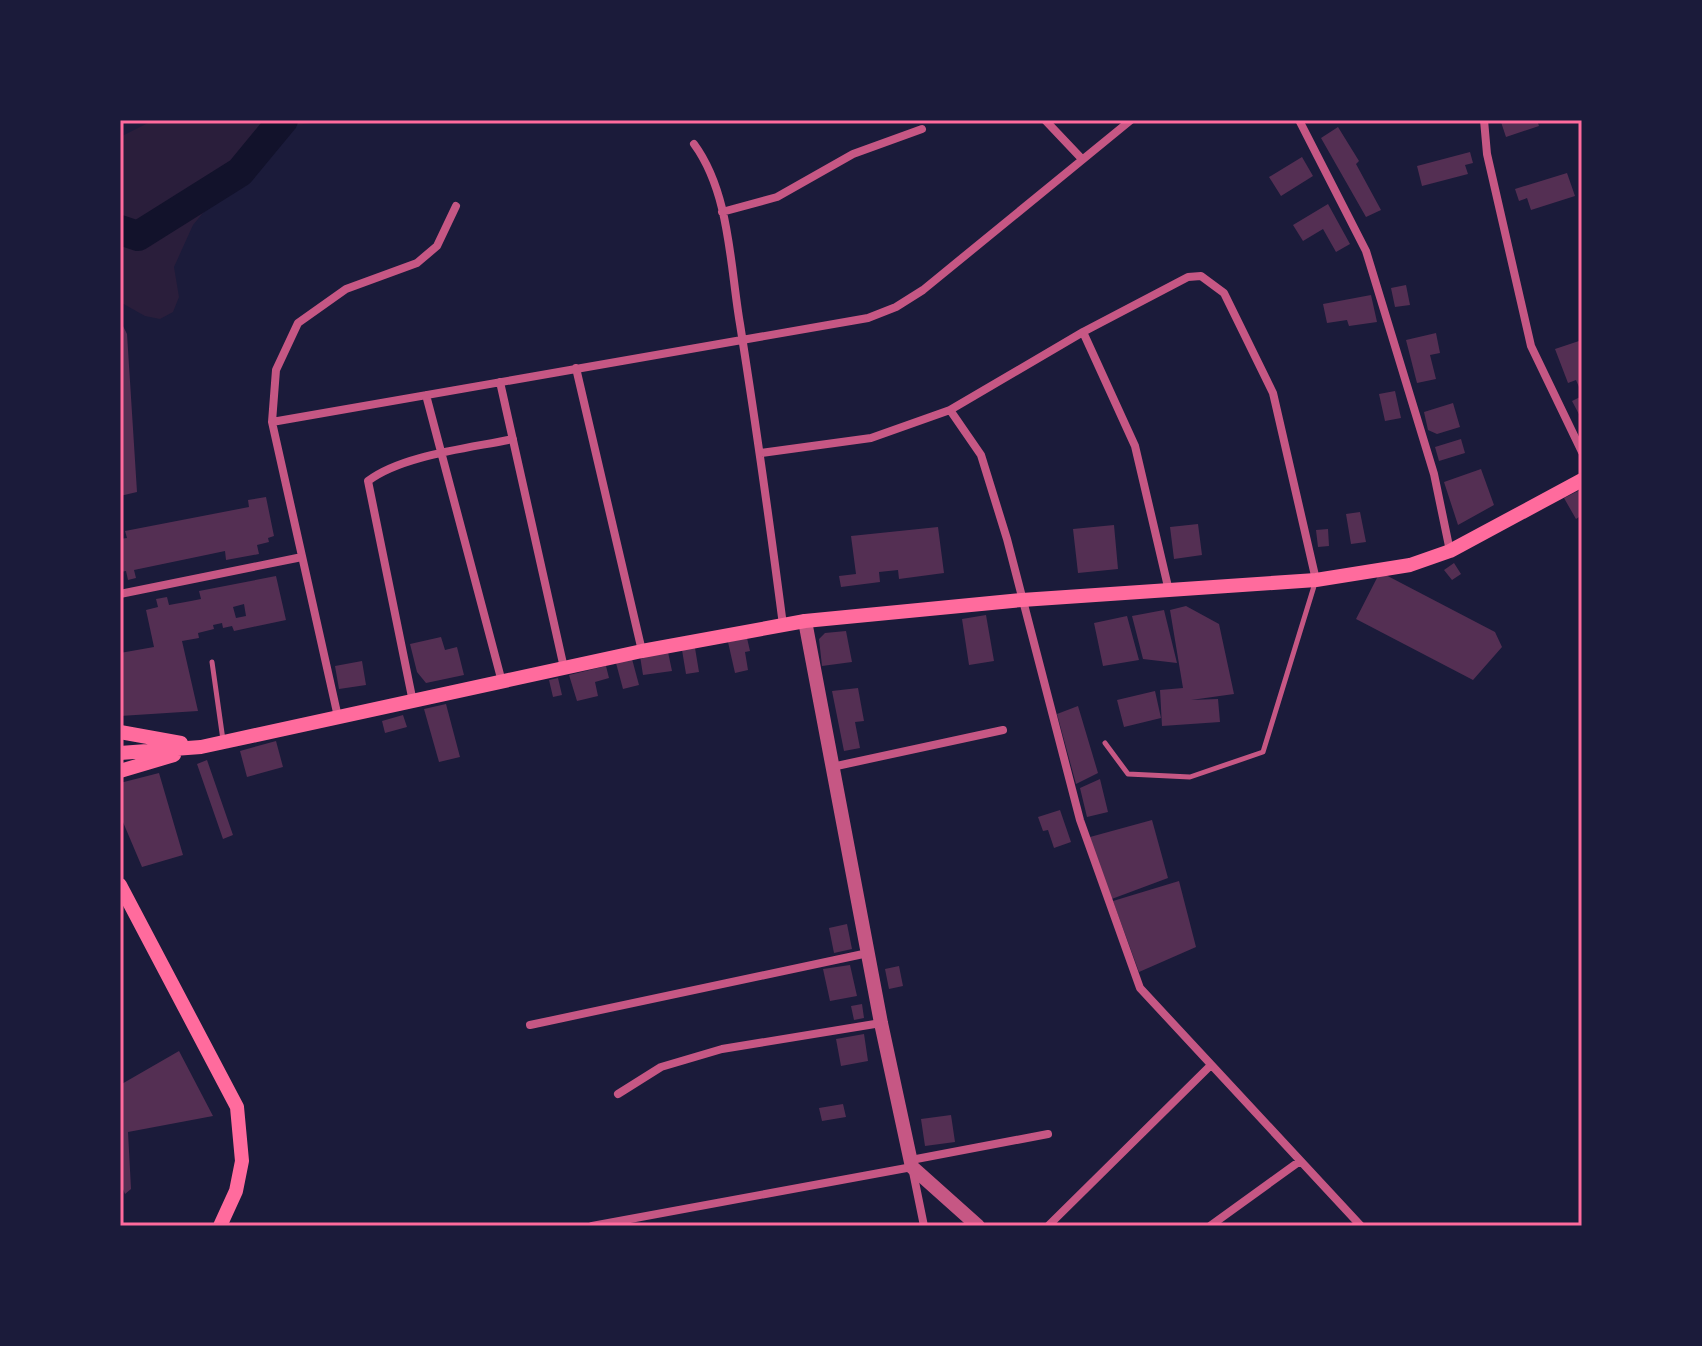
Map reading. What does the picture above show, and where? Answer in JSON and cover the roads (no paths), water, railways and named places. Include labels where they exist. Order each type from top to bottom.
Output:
[{"type":"main road","points":[[120,771],[201,747],[338,717],[642,651],[805,621],[1022,600],[1316,580],[1410,565],[1450,551],[1582,480]]},
{"type":"main road","points":[[120,732],[201,747]]},
{"type":"main road","points":[[120,753],[201,747]]},
{"type":"main road","points":[[122,891],[237,1107],[242,1161],[236,1191],[220,1226]]},
{"type":"street","points":[[1045,120],[1081,158]]},
{"type":"street","points":[[272,422],[868,318],[896,307],[923,290],[1131,120]]},
{"type":"street","points":[[1299,120],[1366,251],[1434,474],[1450,551]]},
{"type":"street","points":[[1484,120],[1487,154],[1531,346],[1582,452]]},
{"type":"street","points":[[722,212],[777,197],[853,154],[922,129]]},
{"type":"street","points":[[694,144],[710,166],[722,212],[761,453],[783,625]]},
{"type":"street","points":[[338,717],[272,422],[276,370],[298,323],[346,289],[417,263],[437,246],[456,206]]},
{"type":"street","points":[[761,453],[871,438],[950,410],[1083,332],[1188,277],[1201,276],[1224,293],[1273,393],[1316,580]]},
{"type":"street","points":[[1083,332],[1135,446],[1169,591]]},
{"type":"street","points":[[576,368],[642,651]]},
{"type":"street","points":[[500,382],[564,668]]},
{"type":"street","points":[[426,395],[439,454],[502,682]]},
{"type":"street","points":[[950,410],[981,455],[1080,820],[1140,988],[1361,1226]]},
{"type":"street","points":[[413,702],[368,481],[377,474],[439,454],[513,439]]},
{"type":"street","points":[[120,594],[302,557]]},
{"type":"street","points":[[805,621],[881,1023],[924,1226]]},
{"type":"street","points":[[832,767],[1003,730]]},
{"type":"street","points":[[530,1025],[868,953]]},
{"type":"street","points":[[618,1094],[661,1067],[722,1049],[881,1023]]},
{"type":"street","points":[[1048,1226],[1210,1066]]},
{"type":"street","points":[[592,1226],[912,1164],[1048,1134]]},
{"type":"street","points":[[1210,1226],[1300,1161]]},
{"type":"street","points":[[912,1164],[978,1226]]},
{"type":"lane","points":[[1105,743],[1128,774],[1190,777],[1263,752],[1316,580]]},
{"type":"lane","points":[[212,662],[224,742]]},
{"type":"waterway","points":[[120,230],[138,236],[240,172],[283,120]]}]
